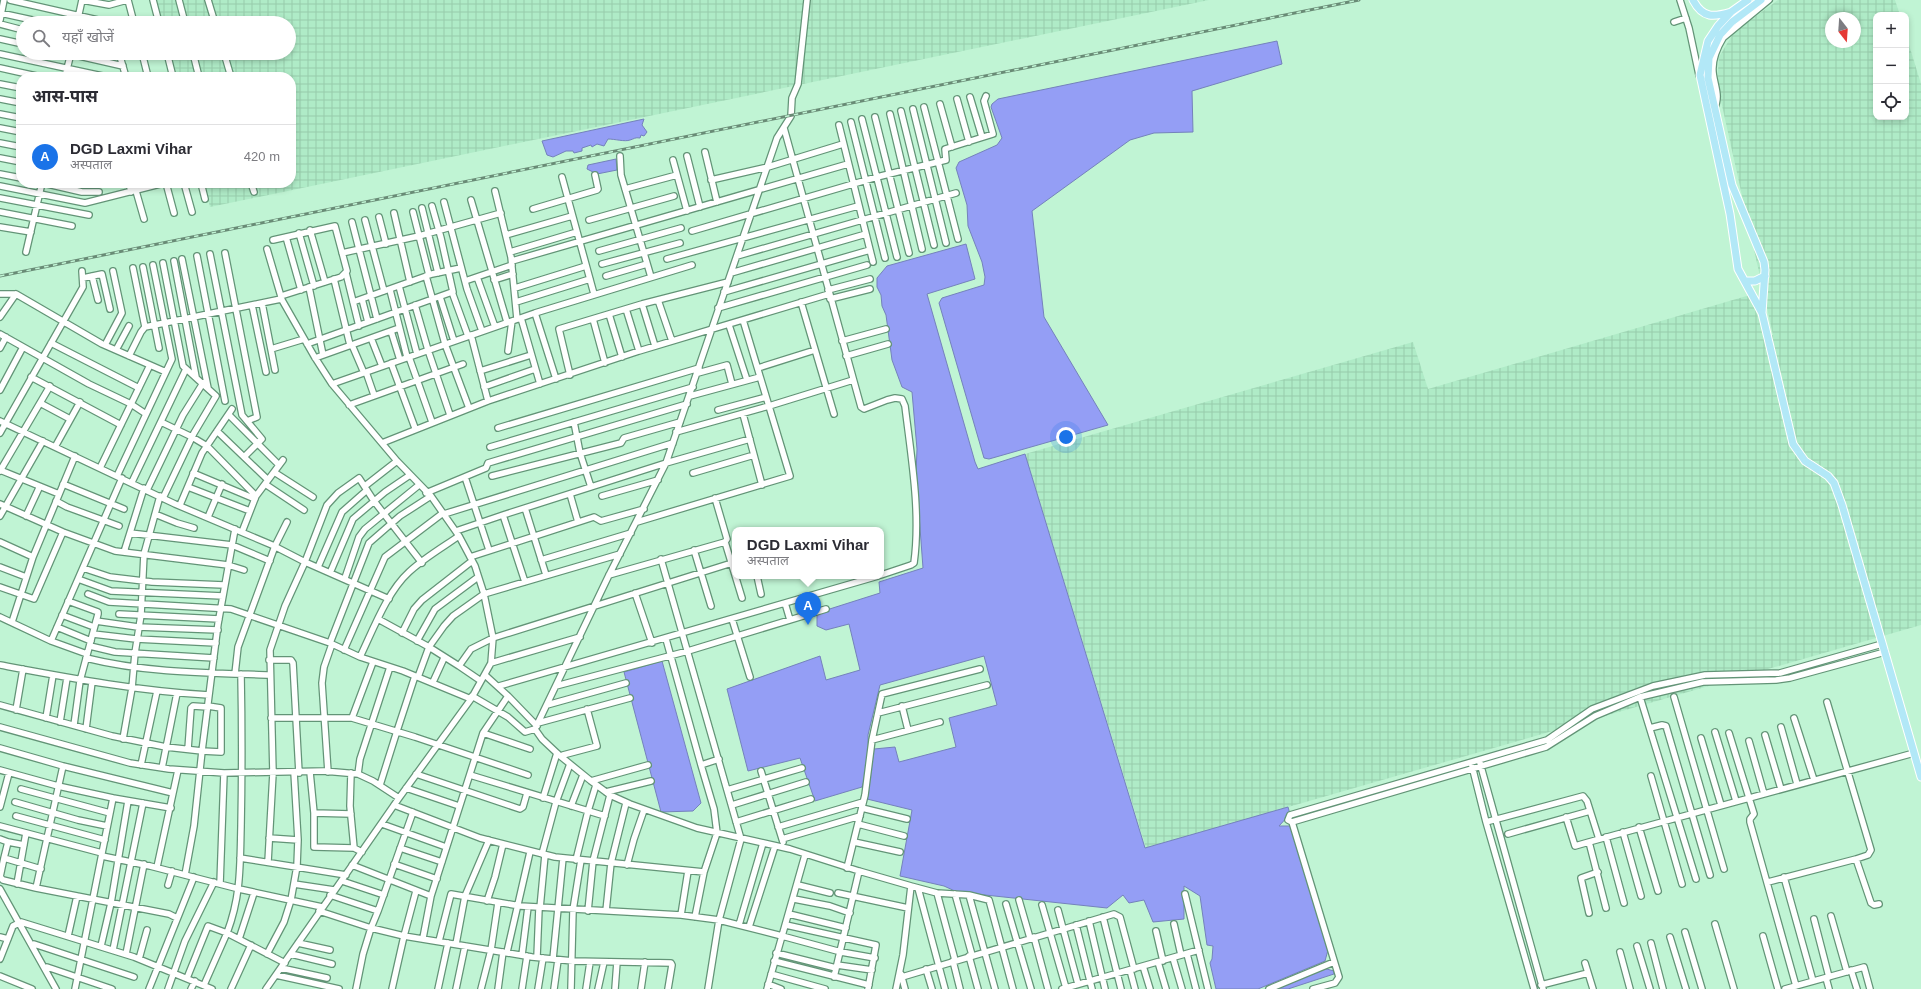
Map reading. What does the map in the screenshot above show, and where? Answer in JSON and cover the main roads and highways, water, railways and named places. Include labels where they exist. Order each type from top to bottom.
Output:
[{"type":"main road","points":[[1694,0],[1701,11],[1710,16],[1717,16],[1731,12]]},
{"type":"main road","points":[[1748,0],[1731,12],[1718,26],[1708,41],[1700,75],[1730,214],[1738,269],[1762,313],[1793,444],[1805,461],[1820,469],[1834,483],[1842,505],[1921,777]]},
{"type":"main road","points":[[1761,0],[1732,22],[1720,35],[1709,58],[1708,78],[1732,185],[1764,262],[1765,276],[1762,313]]},
{"type":"main road","points":[[1745,281],[1755,281],[1765,276]]},
{"type":"water","points":[[1277,41],[1282,64],[1192,91],[1193,132],[1154,133],[1130,140],[1032,211],[1044,317],[1108,425],[989,459],[984,458],[939,303],[942,298],[984,285],[985,277],[982,262],[968,226],[967,205],[956,168],[959,162],[997,145],[1002,138],[991,107],[992,104],[998,99]]},
{"type":"water","points":[[644,119],[642,125],[647,132],[644,136],[641,135],[640,138],[625,141],[608,139],[604,146],[597,144],[592,147],[591,145],[582,148],[582,151],[574,153],[573,151],[566,151],[553,157],[547,155],[542,141]]},
{"type":"water","points":[[616,159],[617,170],[597,174],[587,169],[588,165]]},
{"type":"water","points":[[966,244],[975,279],[927,294],[975,462],[978,469],[1025,454],[1145,848],[1288,807],[1290,814],[1279,826],[1291,826],[1328,950],[1325,961],[1258,989],[1216,989],[1210,963],[1212,959],[1213,946],[1207,945],[1200,896],[1184,886],[1184,919],[1153,922],[1144,900],[1129,903],[1123,895],[1107,908],[957,892],[944,886],[900,876],[912,810],[867,799],[874,749],[895,747],[899,762],[956,747],[949,718],[997,705],[984,656],[880,685],[868,735],[869,766],[862,787],[815,801],[800,758],[748,771],[727,689],[820,656],[826,680],[860,670],[849,624],[826,630],[817,626],[817,613],[880,593],[879,582],[923,568],[916,474],[917,449],[912,392],[902,387],[892,360],[886,315],[882,306],[881,295],[877,287],[877,278],[887,266]]},
{"type":"water","points":[[662,661],[701,803],[693,811],[661,812],[624,672]]},
{"type":"water","points":[[1323,968],[1334,971],[1334,974],[1288,989],[1275,989]]},
{"type":"railway","points":[[0,276],[1359,0]]},
{"type":"place","name":"DGD Laxmi Vihar","points":[[808,625]]}]
